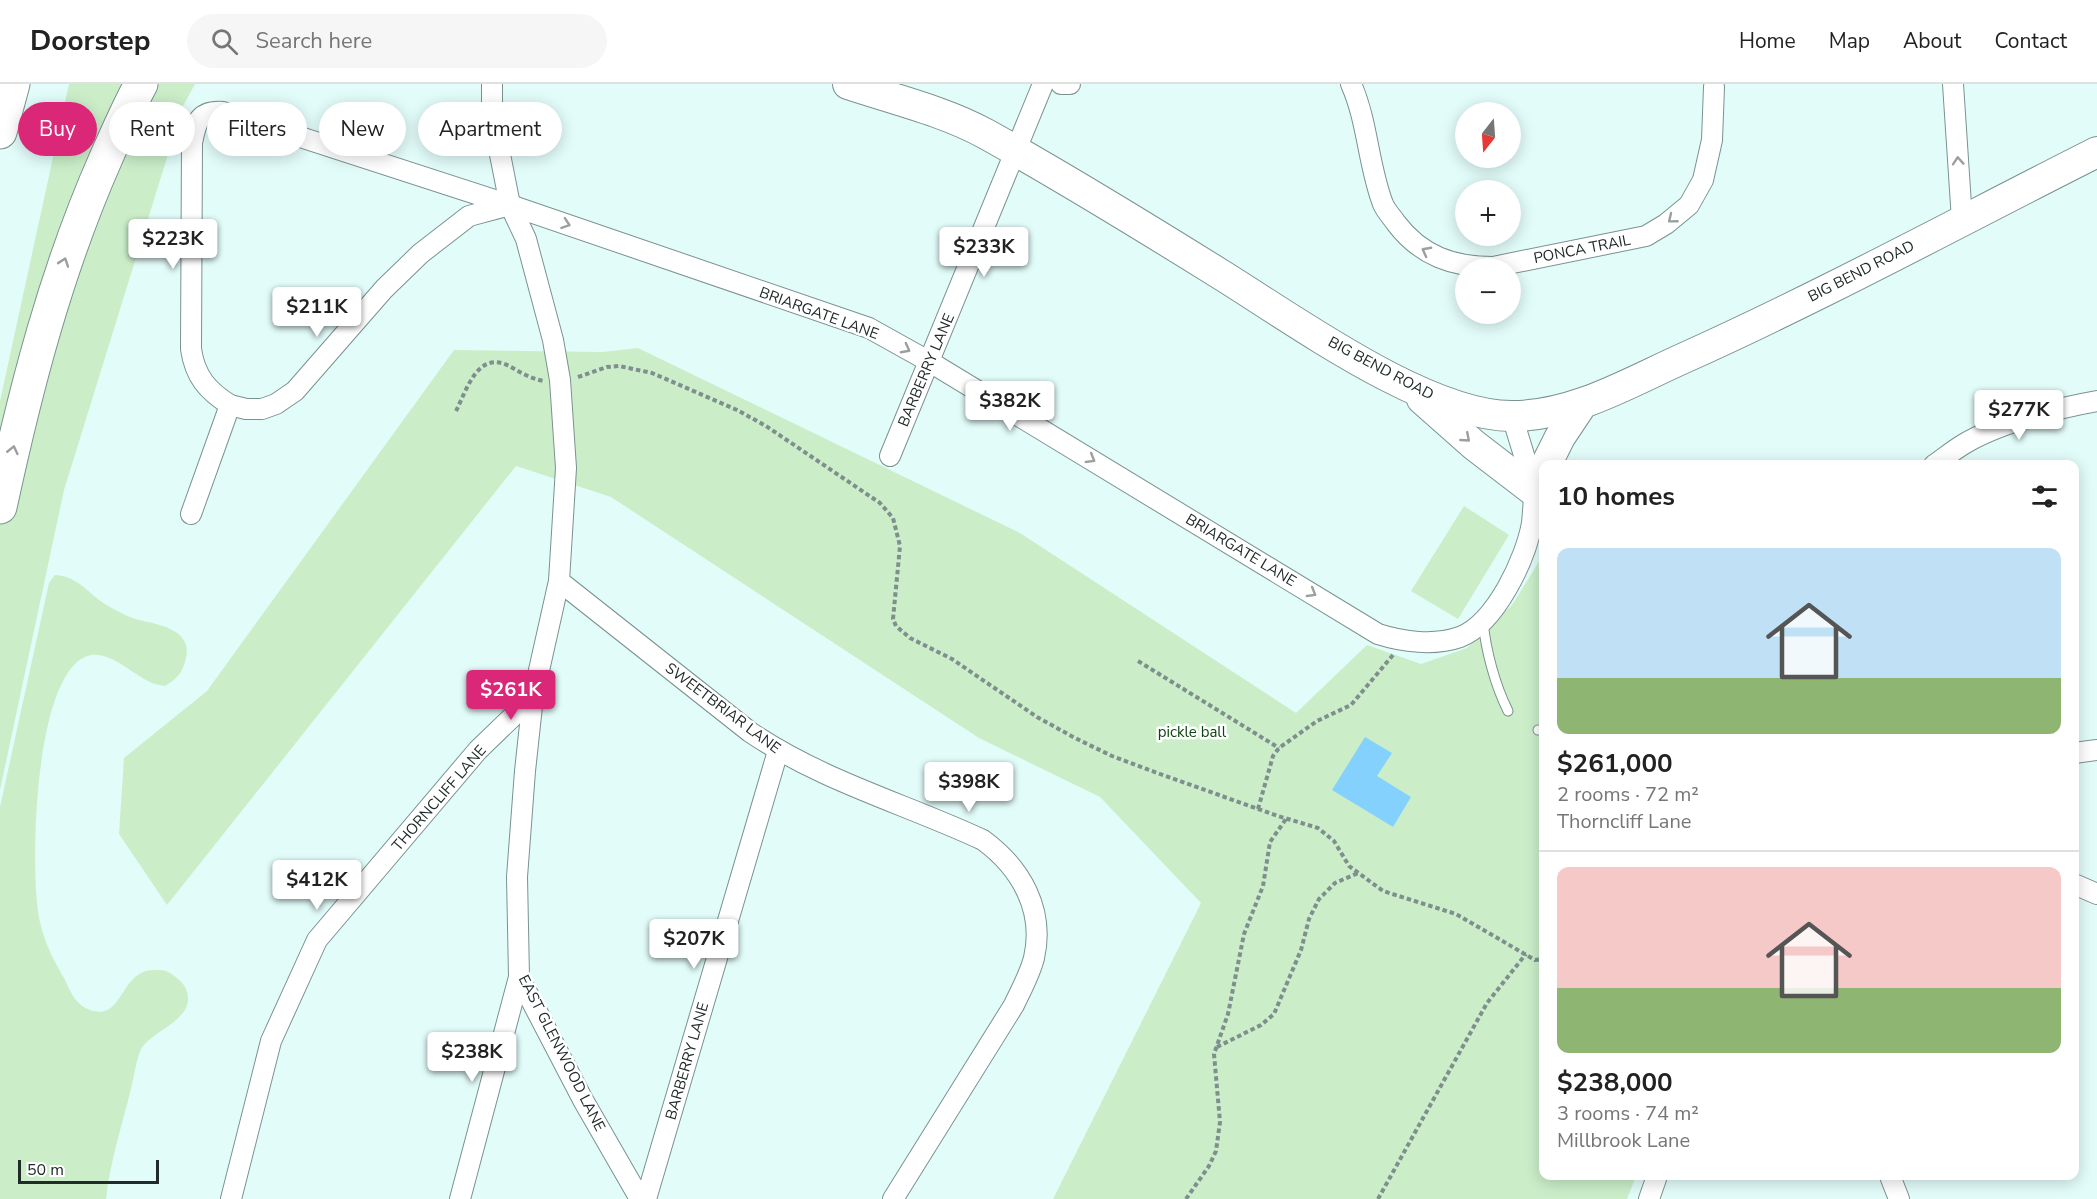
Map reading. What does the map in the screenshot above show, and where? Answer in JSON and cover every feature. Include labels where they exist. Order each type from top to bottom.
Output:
[{"type":"highway","points":[[0,132],[13,84]]},
{"type":"highway","points":[[0,507],[25,396],[66,256],[88,198],[141,84]]},
{"type":"main road","name":"BIG BEND ROAD","points":[[848,84],[981,131],[1313,332],[1407,386],[1474,410],[1512,416],[1582,404],[1745,331],[2097,152]]},
{"type":"main road","points":[[1407,386],[1474,445],[1539,478]]},
{"type":"main road","points":[[1550,460],[1560,437],[1582,404]]},
{"type":"street","name":"EAST GLENWOOD LANE","points":[[492,84],[492,114],[510,205],[526,239],[553,340],[560,380],[566,468],[559,581],[533,697],[517,877],[519,977],[583,1100],[640,1199]]},
{"type":"street","name":"BARBERRY LANE","points":[[890,456],[1043,84]]},
{"type":"street","points":[[1061,84],[1070,84]]},
{"type":"street","name":"PONCA TRAIL","points":[[1351,84],[1359,103],[1374,175],[1384,207],[1408,239],[1418,248],[1455,263],[1475,267],[1493,267],[1646,236],[1666,224],[1689,206],[1703,180],[1712,140],[1714,85]]},
{"type":"street","points":[[1953,84],[1962,220]]},
{"type":"street","name":"BRIARGATE LANE","points":[[230,405],[202,382],[193,365],[192,350],[192,143],[198,121],[203,114],[212,111],[223,112],[510,205],[869,328],[930,362],[1378,633],[1398,640],[1441,640],[1461,636],[1483,622],[1515,574],[1532,525],[1539,494]]},
{"type":"street","points":[[191,514],[230,405],[246,409],[262,409],[276,404],[295,391],[384,289],[420,254],[469,216],[510,205]]},
{"type":"street","points":[[1941,460],[1966,443],[2006,426],[2057,408],[2097,401]]},
{"type":"street","name":"BRIARGATE LANE","points":[[1512,416],[1539,474]]},
{"type":"street","name":"SWEETBRIAR LANE","points":[[559,581],[750,732],[778,751],[831,777],[983,840],[1002,854],[1018,873],[1029,895],[1036,918],[1034,958],[1014,1005],[893,1199]]},
{"type":"street","name":"THORNCLIFF LANE","points":[[231,1199],[271,1041],[317,940],[478,750],[533,697]]},
{"type":"street","points":[[2079,752],[2097,750]]},
{"type":"street","name":"BARBERRY LANE","points":[[646,1199],[778,751]]},
{"type":"street","points":[[2079,886],[2097,894]]},
{"type":"street","points":[[460,1199],[519,977]]},
{"type":"street","points":[[1649,1199],[1656,1180]]},
{"type":"street","points":[[1892,1180],[1899,1199]]},
{"type":"lane","points":[[1483,622],[1484,636],[1508,711]]},
{"type":"path","points":[[456,411],[473,376],[481,366],[489,363],[504,364],[542,381],[583,377],[608,367],[638,369],[737,410],[790,440],[880,503],[893,518],[900,546],[893,619],[896,626],[910,638],[952,660],[1027,711],[1112,756],[1286,819],[1306,823],[1327,834],[1334,841],[1341,856],[1359,873],[1390,894],[1456,914],[1535,960],[1539,960]]},
{"type":"path","points":[[1258,809],[1273,756],[1278,748],[1302,730],[1357,700],[1396,651],[1398,640]]},
{"type":"path","points":[[1138,661],[1278,748]]},
{"type":"path","points":[[1186,1199],[1209,1166],[1219,1138],[1214,1070],[1216,1048],[1228,1014],[1244,934],[1263,886],[1270,842],[1286,819]]},
{"type":"path","points":[[1216,1048],[1230,1038],[1261,1025],[1274,1014],[1301,950],[1309,919],[1319,899],[1335,883],[1359,873]]},
{"type":"path","points":[[1378,1199],[1487,1003],[1526,954]]},
{"type":"green space","points":[[69,84],[195,84],[185,102],[109,102],[109,156],[168,156],[64,490],[0,790],[0,401],[53,156],[97,156],[97,102],[65,102]]},
{"type":"green space","name":"pickle ball","points":[[638,348],[1020,533],[1296,713],[1367,645],[1421,664],[1467,648],[1512,605],[1539,561],[1539,1180],[1634,1180],[1627,1199],[1053,1199],[1201,903],[1100,797],[979,738],[611,497],[516,466],[167,905],[119,834],[124,758],[207,691],[454,350],[603,352]]},
{"type":"green space","points":[[1464,506],[1509,535],[1458,619],[1411,591]]},
{"type":"green space","points":[[55,575],[64,576],[78,583],[103,603],[125,615],[171,629],[184,640],[187,648],[181,671],[165,686],[150,682],[106,657],[91,655],[72,667],[57,694],[46,732],[36,820],[37,898],[44,937],[72,994],[81,1005],[90,1010],[101,1012],[110,1008],[135,977],[145,971],[166,971],[179,979],[188,997],[183,1013],[141,1049],[113,1157],[106,1199],[0,1199],[0,807],[49,583]]},
{"type":"water","points":[[1365,737],[1392,753],[1377,776],[1411,797],[1393,827],[1332,790]]}]
